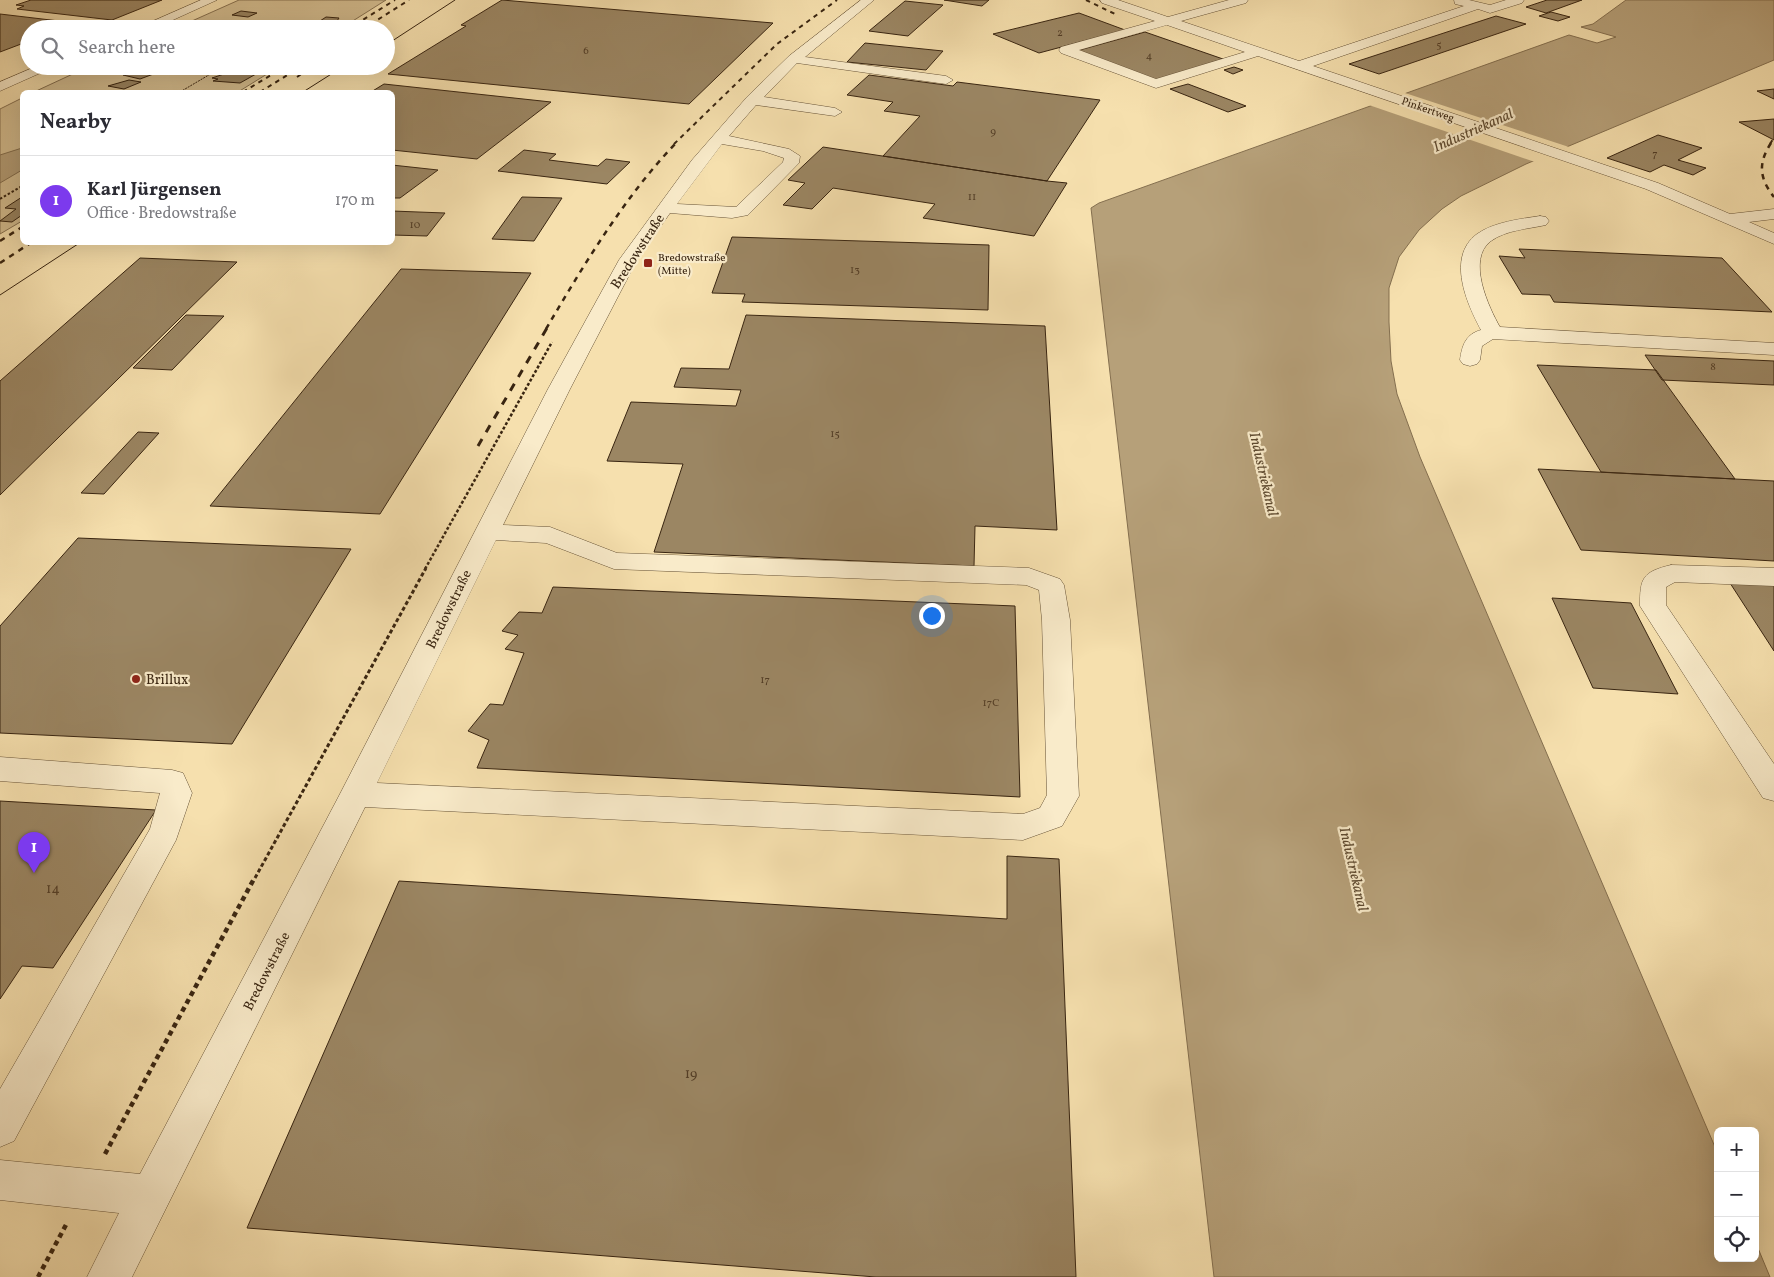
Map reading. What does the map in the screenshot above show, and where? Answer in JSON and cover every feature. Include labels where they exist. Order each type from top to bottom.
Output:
[{"type":"street","points":[[162,20],[210,0]]},
{"type":"street","name":"Bredowstraße","points":[[109,1277],[356,794],[486,532],[626,263],[717,139],[752,100],[794,60],[863,0]]},
{"type":"street","name":"Pinkertweg","points":[[1106,0],[1652,186],[1774,239]]},
{"type":"street","points":[[1128,8],[1146,0]]},
{"type":"street","points":[[1242,0],[1066,50],[1156,84],[1258,52]]},
{"type":"street","points":[[1456,0],[1490,10],[1518,0]]},
{"type":"street","points":[[1299,66],[1476,6]]},
{"type":"street","points":[[1314,49],[1331,55]]},
{"type":"street","points":[[794,60],[946,80]]},
{"type":"street","points":[[0,87],[28,75]]},
{"type":"street","points":[[752,100],[834,112]]},
{"type":"street","points":[[665,208],[732,213],[742,211],[791,163],[792,156],[786,153],[750,144],[717,139]]},
{"type":"street","points":[[1730,219],[1774,214]]},
{"type":"street","points":[[1493,333],[1479,309],[1471,277],[1472,257],[1480,241],[1487,237],[1508,226],[1540,221]]},
{"type":"street","points":[[1470,360],[1472,345],[1481,336],[1493,333],[1774,349]]},
{"type":"street","points":[[356,794],[1023,827],[1051,817],[1063,796],[1056,620],[1051,585],[1029,577],[614,562],[550,534],[486,532]]},
{"type":"street","points":[[1772,784],[1653,606],[1653,583],[1671,573],[1774,577]]},
{"type":"street","points":[[0,769],[172,782],[176,793],[165,831],[0,1128]]},
{"type":"street","points":[[0,1180],[150,1196]]},
{"type":"path","points":[[183,90],[209,75]]},
{"type":"path","points":[[0,199],[20,187]]},
{"type":"shaded area","points":[[239,0],[386,0],[354,20],[194,20]]},
{"type":"shaded area","points":[[71,75],[265,75],[241,90],[38,90]]},
{"type":"shaded area","points":[[20,99],[20,222],[0,234],[0,109]]},
{"type":"water","name":"Industriekanal","points":[[1626,0],[1774,0],[1774,60],[1526,164],[1461,196],[1442,209],[1419,230],[1399,257],[1389,288],[1391,361],[1397,394],[1420,457],[1714,1145],[1714,1262],[1759,1262],[1759,1251],[1770,1277],[1214,1277],[1091,208],[1099,203],[1569,35],[1597,43],[1616,37],[1581,27],[1593,24]]},
{"type":"water","points":[[20,149],[20,171],[0,183],[0,155]]},
{"type":"pier","points":[[1402,92],[1569,147],[1535,162],[1366,104]]},
{"type":"building","points":[[31,0],[162,0],[112,20],[17,9],[24,6],[16,5]]},
{"type":"building","points":[[502,0],[773,23],[689,104],[395,75],[395,70],[466,26],[461,25]]},
{"type":"building","points":[[944,0],[989,0],[982,6]]},
{"type":"building","points":[[1547,0],[1582,0],[1546,13],[1526,7]]},
{"type":"building","points":[[905,1],[943,5],[908,36],[869,31]]},
{"type":"building","points":[[241,11],[257,13],[248,17],[232,15]]},
{"type":"building","points":[[1551,12],[1570,17],[1558,21],[1539,16]]},
{"type":"building","points":[[1079,13],[1125,30],[1039,53],[993,34]]},
{"type":"building","points":[[0,14],[51,20],[20,20],[20,44],[0,52]]},
{"type":"building","points":[[1496,16],[1526,24],[1379,74],[1349,64]]},
{"type":"building","points":[[326,17],[339,18],[338,20],[322,20]]},
{"type":"building","points":[[1145,32],[1223,59],[1154,81],[1076,51]]},
{"type":"building","points":[[865,43],[943,51],[926,70],[847,62]]},
{"type":"building","points":[[1234,67],[1243,70],[1233,74],[1224,70]]},
{"type":"building","points":[[123,75],[151,75],[140,79]]},
{"type":"building","points":[[221,75],[254,75],[240,83],[213,81],[218,79],[212,78]]},
{"type":"building","points":[[869,75],[953,86],[957,82],[1100,100],[1047,181],[883,156],[920,116],[884,111],[893,102],[847,95]]},
{"type":"building","points":[[129,80],[141,82],[124,89],[108,86]]},
{"type":"building","points":[[384,84],[551,102],[477,159],[395,150],[395,90],[374,90]]},
{"type":"building","points":[[1188,84],[1246,106],[1228,112],[1170,89]]},
{"type":"building","points":[[1774,89],[1774,99],[1757,91]]},
{"type":"building","points":[[1774,119],[1774,140],[1739,122]]},
{"type":"building","points":[[1658,135],[1702,148],[1678,160],[1706,168],[1693,175],[1664,165],[1650,172],[1607,158]]},
{"type":"building","points":[[823,147],[1067,183],[1034,236],[923,218],[935,204],[833,188],[812,209],[783,205],[805,183],[788,180]]},
{"type":"building","points":[[524,150],[556,154],[549,160],[598,166],[606,159],[630,162],[607,184],[498,171]]},
{"type":"building","points":[[395,165],[438,170],[400,198],[395,198]]},
{"type":"building","points":[[522,197],[562,198],[534,241],[492,239]]},
{"type":"building","points":[[20,198],[20,216],[12,222],[0,221],[16,209],[5,208]]},
{"type":"building","points":[[395,211],[445,213],[427,236],[395,235]]},
{"type":"building","points":[[732,237],[989,245],[988,310],[742,302],[745,294],[712,293]]},
{"type":"building","points":[[1519,249],[1722,258],[1772,312],[1554,302],[1550,295],[1522,294],[1499,256],[1525,258]]},
{"type":"building","points":[[140,258],[237,262],[0,495],[0,381]]},
{"type":"building","points":[[401,269],[531,273],[380,514],[210,506]]},
{"type":"building","points":[[186,315],[224,316],[172,370],[133,368]]},
{"type":"building","points":[[746,315],[1045,326],[1057,530],[975,526],[974,566],[654,552],[683,464],[607,461],[631,402],[736,406],[741,390],[674,387],[681,368],[729,369]]},
{"type":"building","points":[[1645,355],[1774,361],[1774,385],[1662,380]]},
{"type":"building","points":[[1537,365],[1656,370],[1735,479],[1601,472]]},
{"type":"building","points":[[138,432],[159,433],[104,494],[81,493]]},
{"type":"building","points":[[1538,469],[1774,481],[1774,561],[1581,550]]},
{"type":"building","name":"Brillux","points":[[78,538],[351,549],[232,744],[0,733],[0,626]]},
{"type":"building","points":[[1730,583],[1774,585],[1774,651]]},
{"type":"building","points":[[553,587],[1015,606],[1020,797],[477,768],[489,740],[468,731],[490,704],[503,705],[524,653],[505,649],[518,635],[502,631],[519,612],[542,613]]},
{"type":"building","points":[[1552,598],[1631,603],[1678,694],[1593,688]]},
{"type":"building","points":[[0,801],[156,810],[53,968],[22,966],[0,999]]},
{"type":"building","points":[[1007,856],[1059,859],[1076,1277],[876,1277],[247,1228],[399,881],[1007,919]]},
{"type":"tram line","points":[[395,39],[455,0]]},
{"type":"tram line","points":[[306,90],[330,75]]},
{"type":"tram line","points":[[0,295],[76,245]]},
{"type":"railway","points":[[363,20],[395,0]]},
{"type":"railway","points":[[377,20],[409,0]]},
{"type":"railway","points":[[674,144],[777,44],[837,0]]},
{"type":"railway","points":[[1086,0],[1117,15]]},
{"type":"railway","points":[[246,90],[271,75]]},
{"type":"railway","points":[[263,90],[287,75]]},
{"type":"railway","points":[[1770,144],[1773,139]]},
{"type":"railway","points":[[546,329],[590,256],[622,209],[676,143]]},
{"type":"railway","points":[[1771,143],[1764,157],[1762,170],[1765,183],[1774,197]]},
{"type":"railway","points":[[0,241],[20,228]]},
{"type":"railway","points":[[0,263],[27,245]]},
{"type":"railway","points":[[478,446],[547,328]]},
{"type":"place","name":"Bredowstraße (Mitte)","points":[[648,263]]},
{"type":"place","name":"Brillux","points":[[136,679]]},
{"type":"place","name":"Karl Jürgensen","points":[[34,873]]}]
